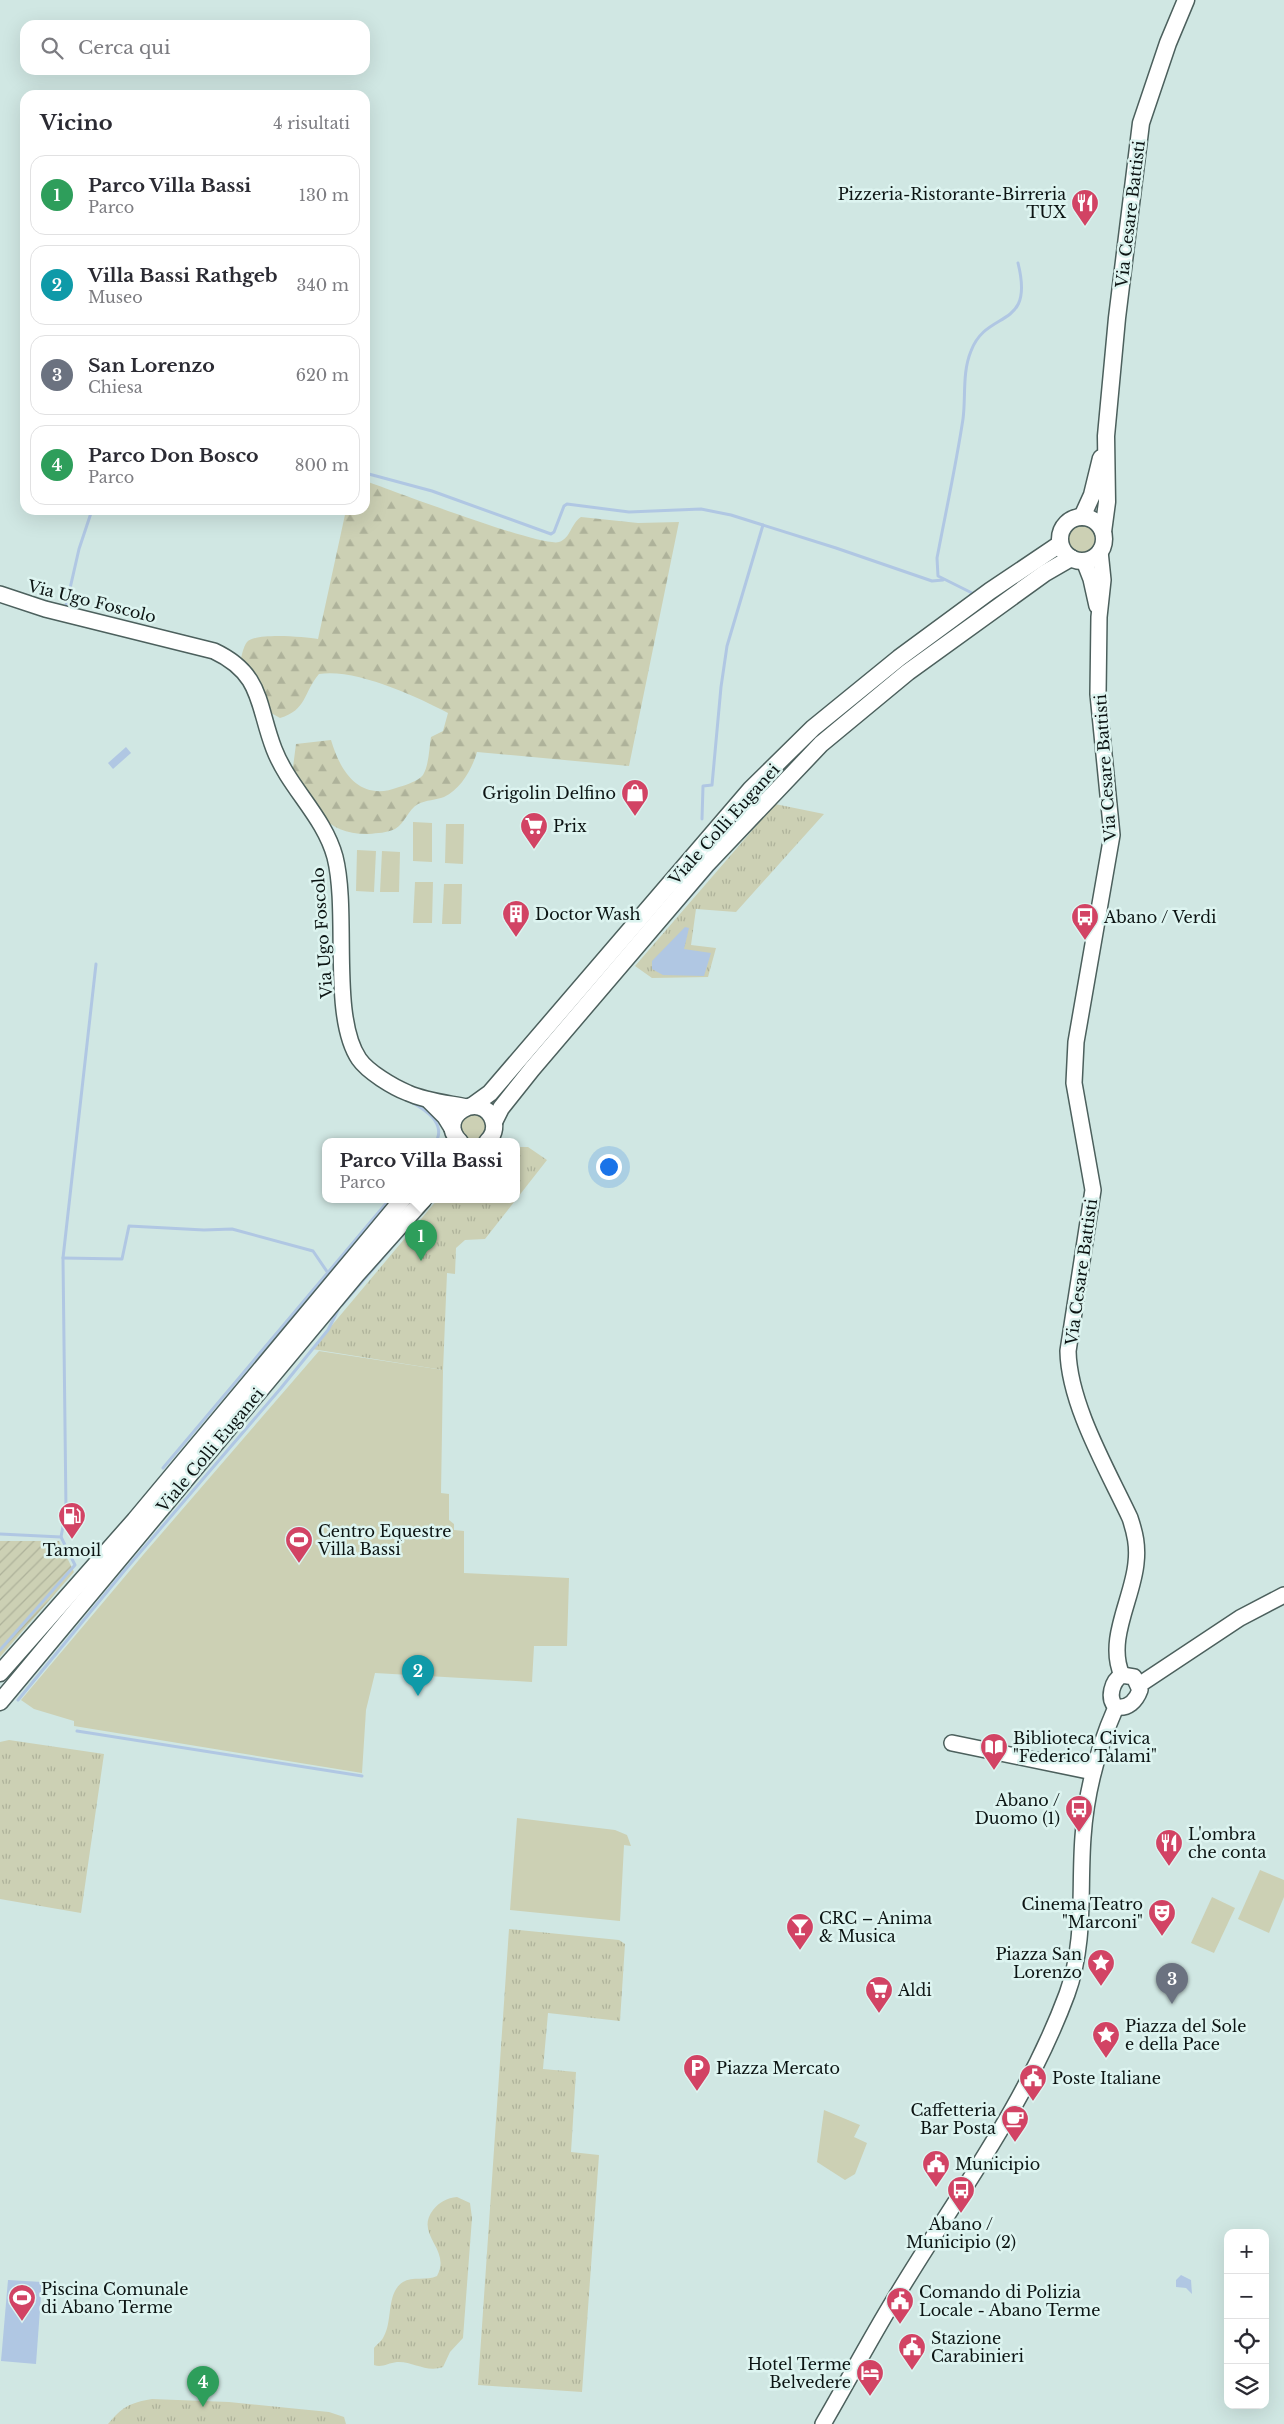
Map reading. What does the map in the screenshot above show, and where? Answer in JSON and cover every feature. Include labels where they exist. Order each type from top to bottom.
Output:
[{"type":"main road","name":"Via Cesare Battisti","points":[[1100,551],[1104,539],[1103,532],[1107,502],[1106,436],[1117,318],[1141,123],[1168,43],[1186,0]]},
{"type":"main road","name":"Via Cesare Battisti","points":[[1082,517],[1092,494],[1106,436]]},
{"type":"main road","points":[[1060,544],[1064,525],[1075,518],[1082,517],[1095,521],[1103,532]]},
{"type":"main road","name":"Via Cesare Battisti","points":[[1060,544],[1077,560]]},
{"type":"main road","name":"Viale Colli Euganei","points":[[454,1137],[456,1116],[490,1093],[751,789],[813,728],[899,658],[990,591],[1060,544]]},
{"type":"main road","points":[[1077,560],[1093,558],[1100,551]]},
{"type":"main road","name":"Viale Colli Euganei","points":[[490,1138],[493,1134],[494,1122],[501,1108],[532,1069],[706,865],[821,744],[908,672],[1045,573],[1077,560]]},
{"type":"main road","points":[[469,1107],[486,1110],[494,1122]]},
{"type":"main road","name":"Viale Colli Euganei","points":[[0,1673],[135,1520],[399,1203]]},
{"type":"main road","name":"Viale Colli Euganei","points":[[0,1702],[357,1274],[420,1203]]},
{"type":"street","name":"Via Cesare Battisti","points":[[1100,551],[1103,586],[1099,617],[1098,694],[1112,835],[1076,1042],[1074,1083],[1093,1190],[1068,1351],[1069,1370],[1074,1393],[1130,1518],[1136,1539],[1136,1565],[1116,1655],[1122,1675]]},
{"type":"street","name":"Via Cesare Battisti","points":[[1077,560],[1091,579],[1099,617]]},
{"type":"street","name":"Via Ugo Foscolo","points":[[0,594],[45,608],[214,651],[232,659],[245,672],[258,696],[274,750],[284,771],[320,823],[335,857],[341,905],[345,1018],[350,1042],[360,1060],[390,1085],[428,1100],[469,1107]]},
{"type":"street","name":"Via Ugo Foscolo","points":[[428,1100],[445,1117],[454,1137]]},
{"type":"street","points":[[1139,1685],[1240,1618],[1284,1595]]},
{"type":"street","points":[[1122,1675],[1134,1677],[1139,1685],[1138,1695],[1129,1706],[1116,1707],[1111,1699],[1116,1679],[1122,1675]]},
{"type":"street","points":[[823,2424],[894,2300],[1017,2104],[1068,1992],[1080,1945],[1083,1838],[1093,1772],[1116,1707]]},
{"type":"street","points":[[952,1743],[1093,1772]]},
{"type":"green space","points":[[370,483],[497,528],[547,541],[559,542],[563,540],[581,517],[638,523],[679,522],[629,766],[477,752],[469,772],[456,789],[444,797],[418,804],[395,829],[369,834],[342,830],[322,817],[292,775],[296,744],[331,740],[341,764],[354,782],[363,788],[374,791],[386,791],[412,782],[423,775],[428,762],[431,737],[443,731],[448,713],[385,685],[350,675],[334,673],[319,674],[300,706],[289,715],[280,718],[264,709],[240,661],[247,642],[252,639],[270,636],[318,639],[345,515],[370,515]]},
{"type":"green space","points":[[1081,523],[1093,527],[1097,539],[1093,551],[1081,555],[1069,551],[1065,539],[1069,527]]},
{"type":"green space","points":[[775,804],[824,814],[736,912],[696,909],[691,945],[716,948],[708,977],[652,978],[635,966]]},
{"type":"green space","points":[[413,822],[432,823],[432,862],[413,861]]},
{"type":"green space","points":[[446,824],[464,824],[463,864],[445,863]]},
{"type":"green space","points":[[357,850],[376,851],[374,892],[356,891]]},
{"type":"green space","points":[[382,851],[400,852],[399,892],[380,892]]},
{"type":"green space","points":[[415,882],[433,882],[432,923],[413,923]]},
{"type":"green space","points":[[444,884],[462,884],[461,924],[442,924]]},
{"type":"green space","points":[[468,1115],[478,1115],[485,1122],[485,1132],[479,1138],[467,1138],[461,1132],[461,1122]]},
{"type":"green space","points":[[520,1147],[528,1147],[547,1160],[520,1195]]},
{"type":"green space","points":[[434,1203],[514,1203],[485,1239],[465,1240],[456,1248],[455,1274],[447,1273],[443,1370],[312,1349]]},
{"type":"green space","name":"Centro Equestre Villa Bassi","points":[[319,1351],[443,1370],[441,1493],[449,1494],[449,1520],[454,1524],[454,1530],[464,1531],[464,1573],[569,1578],[567,1646],[534,1646],[532,1682],[375,1673],[366,1710],[362,1773],[74,1726],[74,1721],[34,1709],[21,1700],[143,1555]]},
{"type":"green space","points":[[0,1541],[59,1541],[74,1572],[0,1657]]},
{"type":"green space","points":[[9,1740],[104,1754],[81,1913],[0,1899],[0,1742]]},
{"type":"green space","points":[[517,1818],[615,1830],[627,1835],[631,1846],[624,1845],[620,1921],[510,1910]]},
{"type":"green space","points":[[1260,1870],[1284,1880],[1284,1897],[1269,1933],[1238,1919]]},
{"type":"green space","points":[[1212,1897],[1235,1908],[1214,1953],[1191,1943]]},
{"type":"green space","points":[[509,1929],[619,1940],[625,1944],[620,2021],[548,2013],[543,2069],[576,2072],[571,2152],[599,2155],[582,2392],[478,2385]]},
{"type":"green space","points":[[824,2110],[860,2125],[854,2137],[867,2143],[855,2174],[845,2180],[817,2162]]},
{"type":"green space","points":[[457,2197],[470,2203],[472,2218],[463,2338],[450,2352],[443,2367],[431,2369],[403,2362],[382,2366],[374,2365],[374,2348],[387,2330],[392,2300],[398,2287],[407,2280],[437,2276],[440,2258],[430,2235],[428,2219],[435,2207],[447,2199]]},
{"type":"green space","points":[[152,2399],[229,2402],[329,2412],[344,2417],[346,2424],[108,2424],[118,2413],[127,2407],[137,2402]]},
{"type":"water","points":[[126,747],[131,753],[113,769],[108,763]]},
{"type":"water","points":[[685,927],[689,928],[684,949],[711,953],[704,976],[663,975],[652,969],[652,961]]},
{"type":"water","points":[[1181,2275],[1191,2280],[1192,2294],[1186,2288],[1176,2287],[1176,2280]]},
{"type":"water","name":"Piscina Comunale di Abano Terme","points":[[8,2280],[42,2282],[36,2364],[1,2361]]},
{"type":"waterway","points":[[972,593],[938,576],[937,558],[963,419],[965,376],[968,359],[978,338],[987,329],[1015,309],[1020,299],[1022,285],[1018,263]]},
{"type":"waterway","points":[[370,474],[432,491],[551,534],[554,532],[564,506],[567,504],[629,512],[701,509],[731,515],[932,581],[943,580]]},
{"type":"waterway","points":[[66,606],[79,549],[90,515]]},
{"type":"waterway","points":[[702,819],[703,786],[712,785],[721,687],[727,646],[763,525]]},
{"type":"waterway","points":[[672,917],[724,857]]},
{"type":"waterway","points":[[61,1537],[66,1510],[63,1258],[96,964]]},
{"type":"waterway","points":[[411,1102],[433,1118],[438,1129],[437,1138]]},
{"type":"waterway","points":[[163,1468],[386,1203]]},
{"type":"waterway","points":[[342,1305],[418,1217]]},
{"type":"waterway","points":[[63,1258],[122,1259],[129,1226],[204,1230],[232,1229],[313,1251],[328,1273]]},
{"type":"waterway","points":[[18,1700],[125,1570],[281,1388],[328,1330],[338,1310]]},
{"type":"waterway","points":[[0,1534],[61,1537],[75,1565],[0,1650]]},
{"type":"waterway","points":[[77,1731],[362,1776]]},
{"type":"place","name":"Pizzeria-Ristorante-Birreria TUX","points":[[1085,227]]},
{"type":"place","name":"Grigolin Delfino","points":[[635,817]]},
{"type":"place","name":"Prix","points":[[534,850]]},
{"type":"place","name":"Doctor Wash","points":[[516,938]]},
{"type":"place","name":"Abano / Verdi","points":[[1085,941]]},
{"type":"place","name":"Parco Villa Bassi","points":[[421,1261]]},
{"type":"place","name":"Tamoil","points":[[72,1540]]},
{"type":"place","name":"Centro Equestre Villa Bassi","points":[[299,1564]]},
{"type":"place","name":"Villa Bassi Rathgeb","points":[[418,1696]]},
{"type":"place","name":"Biblioteca Civica \"Federico Talami\"","points":[[994,1771]]},
{"type":"place","name":"Abano / Duomo (1)","points":[[1079,1833]]},
{"type":"place","name":"L'ombra che conta","points":[[1169,1867]]},
{"type":"place","name":"Cinema Teatro \"Marconi\"","points":[[1162,1937]]},
{"type":"place","name":"CRC – Anima & Musica","points":[[800,1951]]},
{"type":"place","name":"Piazza San Lorenzo","points":[[1101,1987]]},
{"type":"place","name":"San Lorenzo","points":[[1172,2004]]},
{"type":"place","name":"Aldi","points":[[879,2014]]},
{"type":"place","name":"Piazza del Sole e della Pace","points":[[1106,2059]]},
{"type":"place","name":"Piazza Mercato","points":[[697,2092]]},
{"type":"place","name":"Poste Italiane","points":[[1033,2102]]},
{"type":"place","name":"Caffetteria Bar Posta","points":[[1015,2143]]},
{"type":"place","name":"Municipio","points":[[936,2188]]},
{"type":"place","name":"Abano / Municipio (2)","points":[[961,2214]]},
{"type":"place","name":"Piscina Comunale di Abano Terme","points":[[22,2322]]},
{"type":"place","name":"Comando di Polizia Locale - Abano Terme","points":[[900,2325]]},
{"type":"place","name":"Stazione Carabinieri","points":[[912,2371]]},
{"type":"place","name":"Hotel Terme Belvedere","points":[[870,2397]]},
{"type":"place","name":"Parco Don Bosco","points":[[203,2407]]}]
